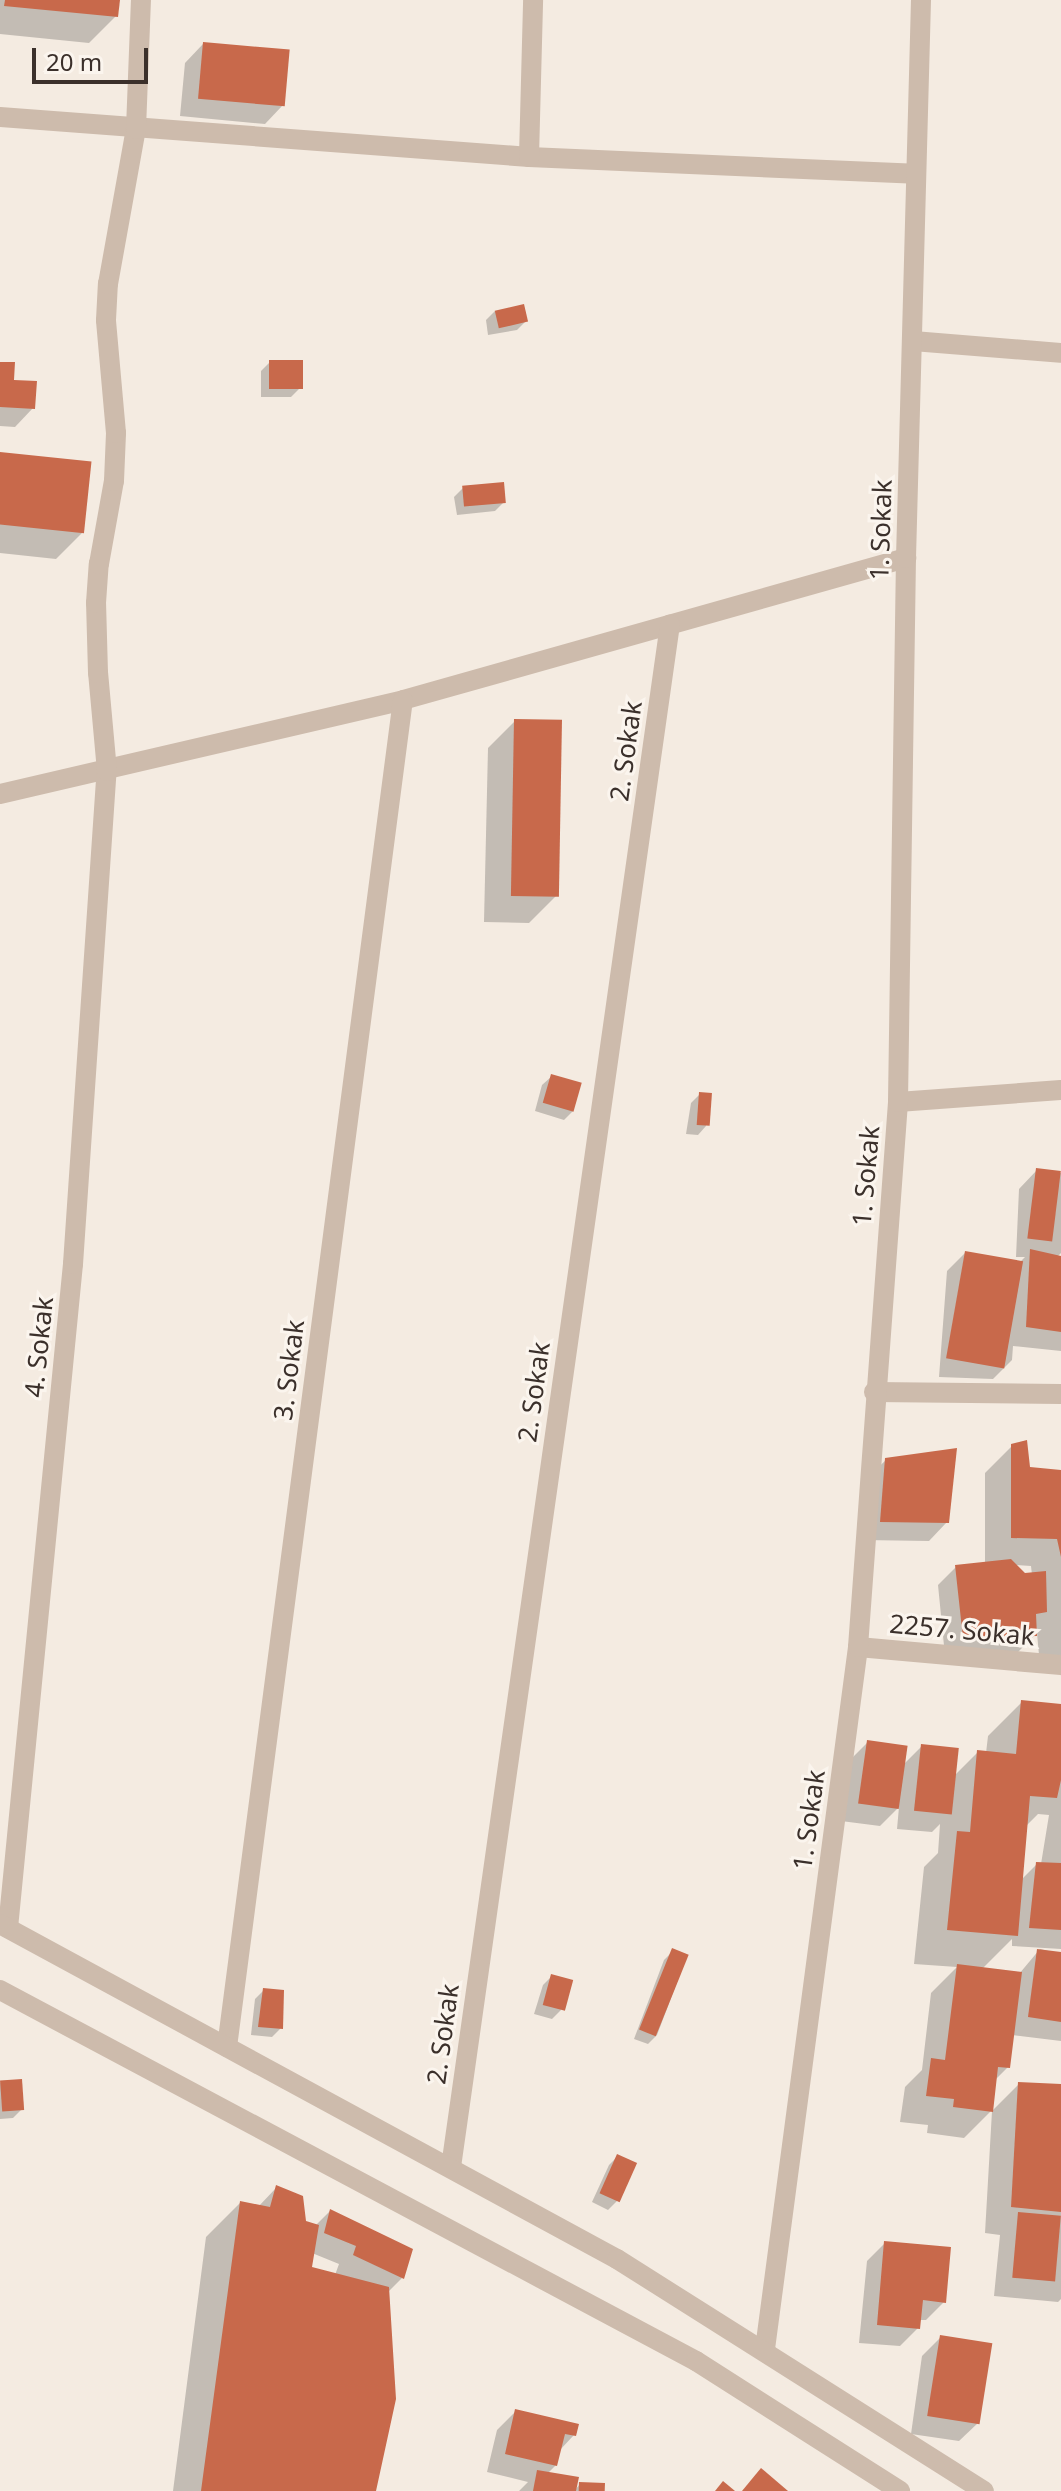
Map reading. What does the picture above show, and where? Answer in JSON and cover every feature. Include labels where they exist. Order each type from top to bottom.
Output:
[{"type":"street","name":"4. Sokak","points":[[4,1926],[73,1264],[107,771],[96,616],[99,564],[114,481],[116,433],[106,320],[113,248],[136,129],[141,0]]},
{"type":"street","points":[[529,157],[533,0]]},
{"type":"street","name":"1. Sokak","points":[[765,2349],[858,1647],[874,1392],[898,1102],[906,558],[921,0]]},
{"type":"street","points":[[0,117],[529,157],[915,174]]},
{"type":"street","points":[[913,341],[1061,353]]},
{"type":"street","points":[[0,794],[403,700],[906,558]]},
{"type":"street","name":"2. Sokak","points":[[451,2167],[670,624]]},
{"type":"street","name":"3. Sokak","points":[[227,2047],[403,700]]},
{"type":"street","points":[[898,1102],[1061,1090]]},
{"type":"street","points":[[874,1392],[1061,1394]]},
{"type":"street","name":"2257. Sokak","points":[[858,1647],[1061,1665]]},
{"type":"street","points":[[4,1926],[617,2259],[765,2349],[984,2491]]},
{"type":"street","points":[[0,1990],[696,2361],[900,2491]]},
{"type":"building","points":[[5,0],[120,0],[118,17],[4,6]]},
{"type":"building","points":[[203,42],[290,50],[285,106],[198,99]]},
{"type":"building","points":[[524,304],[528,322],[499,328],[495,311]]},
{"type":"building","points":[[269,360],[303,360],[303,389],[269,389]]},
{"type":"building","points":[[0,362],[15,362],[14,380],[37,381],[35,409],[0,407]]},
{"type":"building","points":[[0,452],[91,462],[84,533],[0,524]]},
{"type":"building","points":[[504,482],[506,503],[464,507],[462,486]]},
{"type":"building","points":[[514,719],[562,720],[559,897],[511,896]]},
{"type":"building","points":[[551,1074],[582,1083],[573,1112],[543,1103]]},
{"type":"building","points":[[699,1092],[712,1093],[710,1126],[697,1125]]},
{"type":"building","points":[[1036,1168],[1061,1171],[1052,1242],[1027,1238]]},
{"type":"building","points":[[1030,1249],[1061,1256],[1061,1332],[1026,1327]]},
{"type":"building","points":[[965,1251],[1023,1261],[1004,1369],[946,1358]]},
{"type":"building","points":[[1027,1440],[1030,1467],[1061,1470],[1061,1557],[1057,1539],[1011,1538],[1011,1444]]},
{"type":"building","points":[[957,1448],[949,1523],[880,1522],[885,1458]]},
{"type":"building","points":[[1011,1559],[1025,1573],[1046,1571],[1047,1612],[1036,1614],[1037,1636],[963,1638],[955,1565]]},
{"type":"building","points":[[1021,1700],[1061,1704],[1061,1780],[1057,1798],[1030,1796],[1018,1936],[947,1930],[957,1831],[970,1832],[977,1750],[1016,1754]]},
{"type":"building","points":[[867,1740],[908,1746],[899,1809],[858,1803]]},
{"type":"building","points":[[921,1744],[959,1748],[952,1815],[914,1811]]},
{"type":"building","points":[[1036,1862],[1061,1863],[1061,1930],[1029,1928]]},
{"type":"building","points":[[672,1948],[689,1955],[656,2036],[639,2030]]},
{"type":"building","points":[[1037,1949],[1061,1952],[1061,2022],[1028,2017]]},
{"type":"building","points":[[957,1964],[1022,1972],[1010,2068],[998,2067],[993,2112],[953,2107],[954,2099],[926,2096],[931,2058],[945,2060]]},
{"type":"building","points":[[551,1974],[573,1980],[565,2011],[543,2005]]},
{"type":"building","points":[[263,1988],[284,1990],[283,2029],[258,2027]]},
{"type":"building","points":[[22,2079],[24,2110],[2,2111],[0,2081]]},
{"type":"building","points":[[1018,2082],[1061,2084],[1061,2212],[1011,2207]]},
{"type":"building","points":[[617,2154],[637,2163],[620,2202],[600,2193]]},
{"type":"building","points":[[276,2185],[303,2196],[306,2221],[319,2225],[312,2267],[389,2287],[396,2399],[376,2491],[201,2491],[240,2201],[270,2207]]},
{"type":"building","points":[[330,2209],[413,2249],[404,2279],[353,2255],[356,2246],[324,2233]]},
{"type":"building","points":[[1018,2212],[1061,2216],[1055,2281],[1012,2278]]},
{"type":"building","points":[[884,2241],[951,2247],[946,2303],[923,2300],[920,2329],[877,2325]]},
{"type":"building","points":[[940,2335],[992,2343],[980,2424],[927,2416]]},
{"type":"building","points":[[515,2409],[579,2424],[576,2436],[565,2434],[557,2466],[505,2454]]},
{"type":"building","points":[[761,2468],[788,2491],[742,2491]]},
{"type":"building","points":[[537,2470],[579,2477],[576,2491],[533,2491]]},
{"type":"building","points":[[723,2481],[735,2491],[715,2491]]},
{"type":"building","points":[[579,2482],[605,2483],[605,2491],[579,2491]]}]
